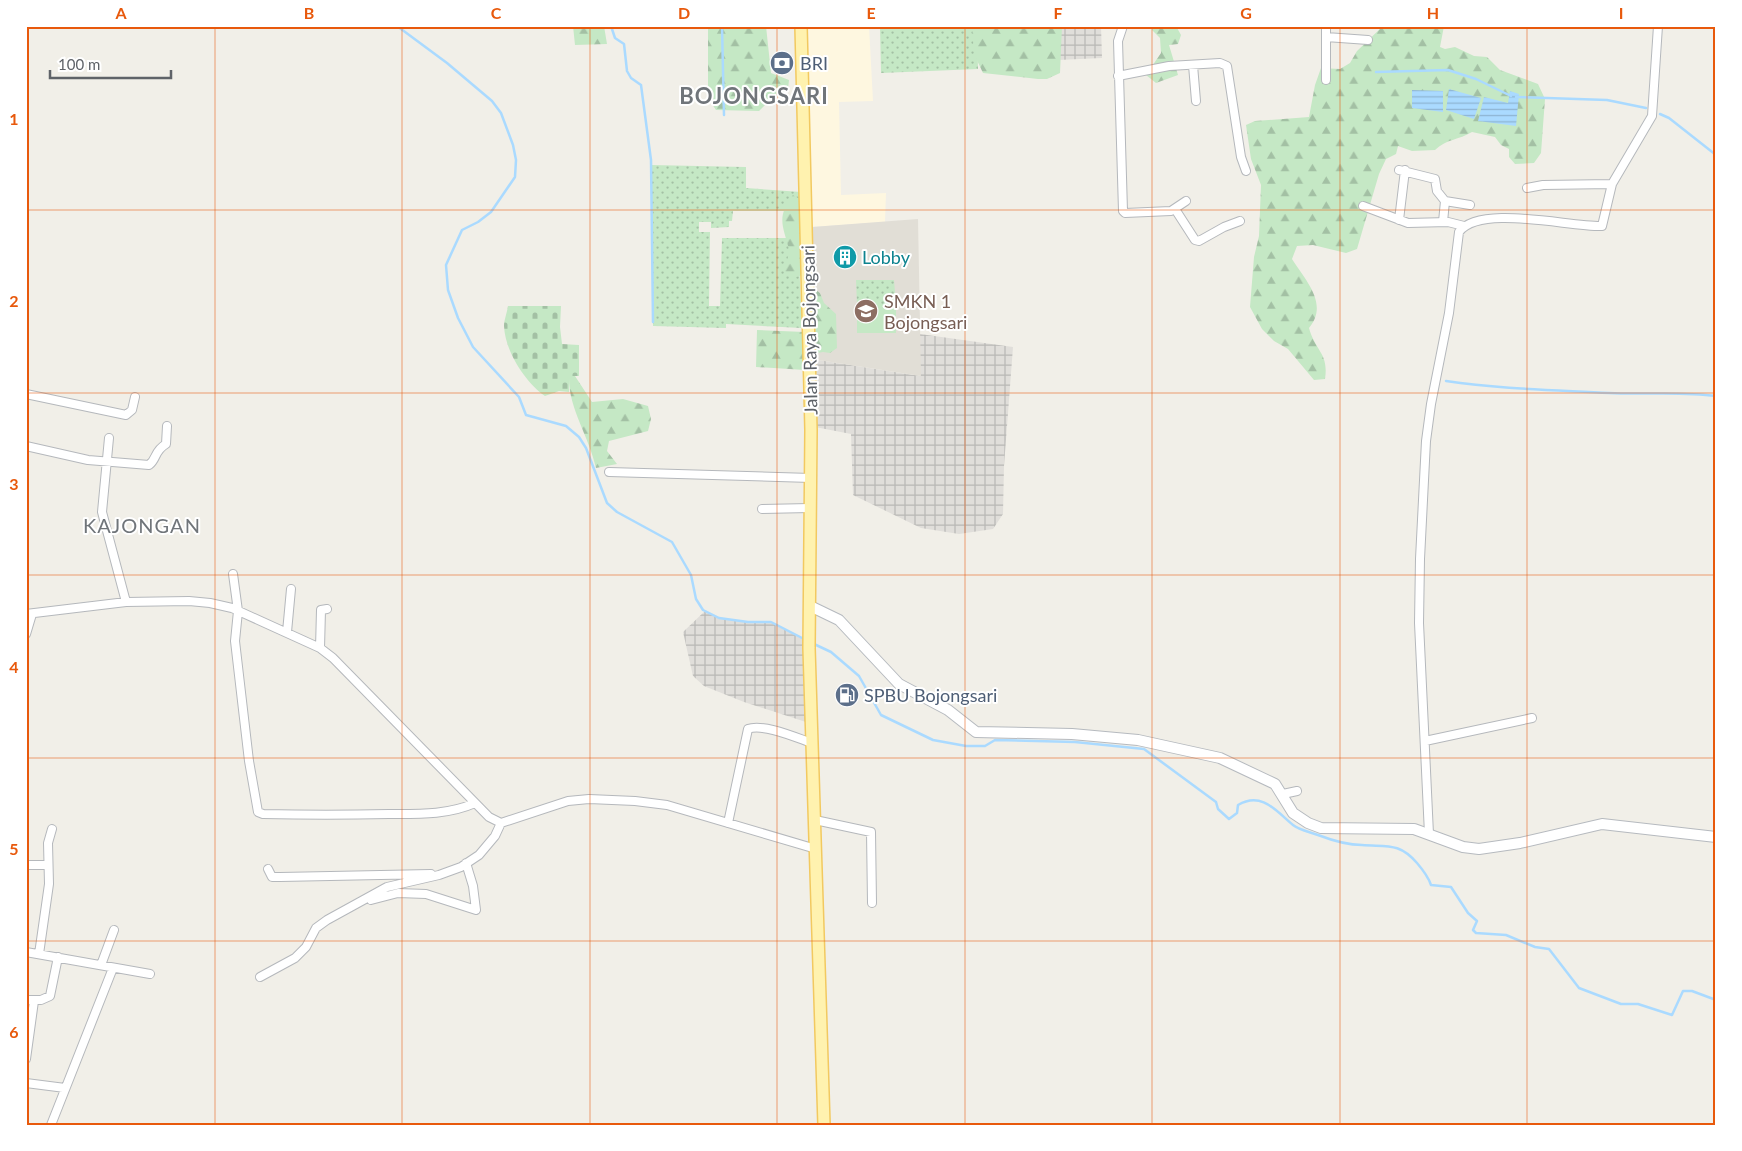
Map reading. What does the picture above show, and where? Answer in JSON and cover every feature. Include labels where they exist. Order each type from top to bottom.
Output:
[{"type":"main road","name":"Jalan Raya Bojongsari","points":[[801,26],[811,478],[809,648],[824,1125]]},
{"type":"street","points":[[1123,26],[1118,41],[1118,76],[1124,211],[1125,213],[1175,209],[1186,201]]},
{"type":"street","points":[[1326,26],[1326,80]]},
{"type":"street","points":[[1429,834],[1419,623],[1426,441],[1431,404],[1450,314],[1460,232],[1464,226],[1477,220],[1500,218],[1602,226],[1612,184],[1652,116],[1658,26]]},
{"type":"street","points":[[1326,37],[1368,40]]},
{"type":"street","points":[[1118,76],[1169,66],[1220,63],[1227,66],[1246,171]]},
{"type":"street","points":[[1194,65],[1196,101]]},
{"type":"street","points":[[1399,220],[1402,170],[1435,179],[1438,191],[1445,201],[1443,222]]},
{"type":"street","points":[[1527,188],[1543,185],[1612,184]]},
{"type":"street","points":[[1445,201],[1470,205]]},
{"type":"street","points":[[1363,206],[1414,224],[1443,222],[1464,226]]},
{"type":"street","points":[[1175,209],[1195,240],[1199,241],[1224,226],[1240,221]]},
{"type":"street","points":[[26,394],[126,415],[132,410],[135,397]]},
{"type":"street","points":[[26,446],[88,460],[141,465],[152,463],[157,449],[166,444],[167,426]]},
{"type":"street","points":[[109,438],[102,512],[126,602]]},
{"type":"street","points":[[609,472],[811,478]]},
{"type":"street","points":[[762,509],[810,508]]},
{"type":"street","points":[[233,574],[238,611],[235,641],[249,761],[258,812],[263,814],[350,815],[435,813],[463,808],[476,803]]},
{"type":"street","points":[[287,632],[291,589]]},
{"type":"street","points":[[26,634],[29,614],[126,602],[189,600],[210,603],[238,611],[320,648],[490,817],[501,822],[508,822],[560,803],[589,799],[667,804],[816,849]]},
{"type":"street","points":[[810,606],[839,620],[899,684],[948,710],[976,732],[1072,734],[1138,740],[1220,758],[1275,784],[1285,794],[1293,813],[1302,820],[1321,828],[1414,829],[1463,847],[1479,849],[1520,843],[1602,824],[1716,837]]},
{"type":"street","points":[[320,648],[321,610],[327,609]]},
{"type":"street","points":[[1425,742],[1532,718]]},
{"type":"street","points":[[728,823],[748,729],[753,727],[774,731],[812,744]]},
{"type":"street","points":[[1285,794],[1297,791]]},
{"type":"street","points":[[815,820],[871,832],[872,903]]},
{"type":"street","points":[[260,977],[295,958],[320,925],[362,903],[387,887],[439,875],[479,855],[495,836],[501,822]]},
{"type":"street","points":[[39,954],[49,884],[46,865],[48,842],[52,829]]},
{"type":"street","points":[[362,903],[398,893],[418,893],[434,895],[476,910],[474,893],[466,863]]},
{"type":"street","points":[[26,865],[46,865]]},
{"type":"street","points":[[268,869],[272,877],[426,873],[439,875]]},
{"type":"street","points":[[101,965],[114,930]]},
{"type":"street","points":[[26,952],[150,974]]},
{"type":"street","points":[[26,1059],[30,1001],[50,996],[58,957]]},
{"type":"street","points":[[51,1125],[113,968]]},
{"type":"street","points":[[26,1083],[65,1088]]},
{"type":"shaded area","points":[[805,26],[869,26],[873,101],[839,102],[841,195],[886,193],[885,222],[812,227]]},
{"type":"shaded area","points":[[976,26],[1101,26],[1102,58],[1058,60]]},
{"type":"shaded area","name":"SMKN 1 Bojongsari","points":[[918,219],[921,376],[812,359],[812,227]]},
{"type":"shaded area","points":[[920,334],[1013,347],[1004,466],[1003,514],[993,529],[959,534],[921,528],[853,495],[851,434],[815,427],[812,359],[920,376]]},
{"type":"shaded area","points":[[705,611],[719,618],[748,622],[771,622],[807,640],[809,723],[744,702],[704,686],[693,676],[683,632]]},
{"type":"green space","points":[[573,26],[604,26],[607,44],[575,45]]},
{"type":"green space","points":[[708,26],[766,26],[771,73],[789,80],[788,89],[769,101],[759,111],[716,110],[708,98]]},
{"type":"green space","points":[[880,26],[977,26],[978,69],[881,73]]},
{"type":"green space","points":[[972,26],[1062,26],[1060,73],[1047,79],[1038,79],[983,73],[974,54]]},
{"type":"green space","points":[[1153,26],[1176,26],[1181,35],[1178,44],[1169,45],[1178,75],[1156,83],[1146,75],[1161,53],[1160,38],[1152,30]]},
{"type":"green space","points":[[1383,26],[1444,26],[1440,47],[1445,49],[1455,47],[1474,56],[1487,57],[1500,70],[1538,84],[1545,99],[1541,153],[1534,163],[1515,164],[1509,157],[1509,149],[1501,145],[1495,137],[1472,132],[1439,146],[1435,150],[1412,151],[1398,146],[1396,154],[1386,159],[1379,174],[1357,249],[1346,253],[1313,245],[1297,246],[1292,259],[1309,284],[1316,301],[1315,319],[1309,328],[1323,358],[1326,370],[1325,379],[1314,380],[1288,349],[1274,341],[1262,329],[1250,307],[1254,257],[1259,236],[1261,185],[1251,159],[1246,125],[1255,121],[1309,117],[1315,85],[1321,68],[1340,69],[1350,63],[1357,51]]},
{"type":"green space","points":[[651,165],[746,167],[746,188],[801,192],[801,200],[786,211],[733,211],[729,227],[711,228],[711,222],[699,222],[699,232],[710,232],[709,306],[720,306],[722,238],[798,238],[802,328],[726,324],[726,328],[653,326]]},
{"type":"green space","points":[[793,195],[801,200],[803,275],[792,278],[784,272],[789,251],[782,222],[784,209]]},
{"type":"green space","points":[[856,280],[894,280],[896,305],[857,305]]},
{"type":"green space","points":[[812,287],[820,293],[824,303],[836,314],[837,348],[830,353],[812,354]]},
{"type":"green space","points":[[857,305],[896,305],[896,333],[857,333]]},
{"type":"green space","points":[[508,306],[561,306],[560,327],[562,344],[579,345],[579,376],[569,376],[569,392],[559,391],[545,396],[530,383],[517,365],[505,336],[504,324]]},
{"type":"green space","points":[[757,330],[805,332],[805,370],[756,367]]},
{"type":"green space","points":[[569,376],[575,376],[592,402],[623,399],[648,406],[651,419],[648,431],[609,441],[607,451],[617,464],[596,468],[575,411]]},
{"type":"water","points":[[1449,89],[1481,98],[1474,119],[1446,110]]},
{"type":"water","points":[[1412,90],[1443,91],[1443,112],[1412,108]]},
{"type":"water","points":[[1510,91],[1519,94],[1516,126],[1478,121],[1484,97],[1508,103]]},
{"type":"waterway","points":[[397,26],[447,63],[492,101],[501,113],[513,145],[516,160],[515,177],[491,212],[478,222],[462,230],[446,265],[448,290],[458,318],[473,347],[519,397],[526,415],[566,426],[579,437],[586,448],[607,503],[617,512],[672,542],[691,575],[696,599],[703,610],[719,618],[748,622],[771,622],[806,640]]},
{"type":"waterway","points":[[611,26],[615,38],[624,44],[627,71],[631,78],[641,85],[651,160],[653,322]]},
{"type":"waterway","points":[[722,26],[724,115]]},
{"type":"waterway","points":[[1376,72],[1448,70],[1476,79],[1511,96]]},
{"type":"waterway","points":[[1516,97],[1607,100],[1646,108]]},
{"type":"waterway","points":[[1660,114],[1669,118],[1716,155]]},
{"type":"waterway","points":[[1446,381],[1528,389],[1716,396]]},
{"type":"waterway","points":[[814,644],[831,652],[859,676],[881,715],[933,740],[966,746],[985,746],[995,740],[1075,742],[1144,749],[1216,802],[1218,809],[1229,819],[1237,813],[1238,805],[1247,801],[1261,801],[1268,804],[1295,827],[1305,831],[1345,843],[1386,846],[1404,852],[1421,868],[1431,885],[1451,887],[1468,913],[1477,921],[1473,930],[1476,933],[1506,935],[1535,947],[1549,949],[1579,988],[1621,1004],[1638,1004],[1672,1015],[1683,991],[1692,991],[1716,1000]]},
{"type":"place","name":"BRI","points":[[782,63]]},
{"type":"place","name":"Lobby","points":[[845,257]]},
{"type":"place","name":"SMKN 1 Bojongsari","points":[[866,311]]},
{"type":"place","name":"SPBU Bojongsari","points":[[847,695]]},
{"type":"district","name":"BOJONGSARI","points":[[754,95]]},
{"type":"district","name":"KAJONGAN","points":[[142,525]]}]
